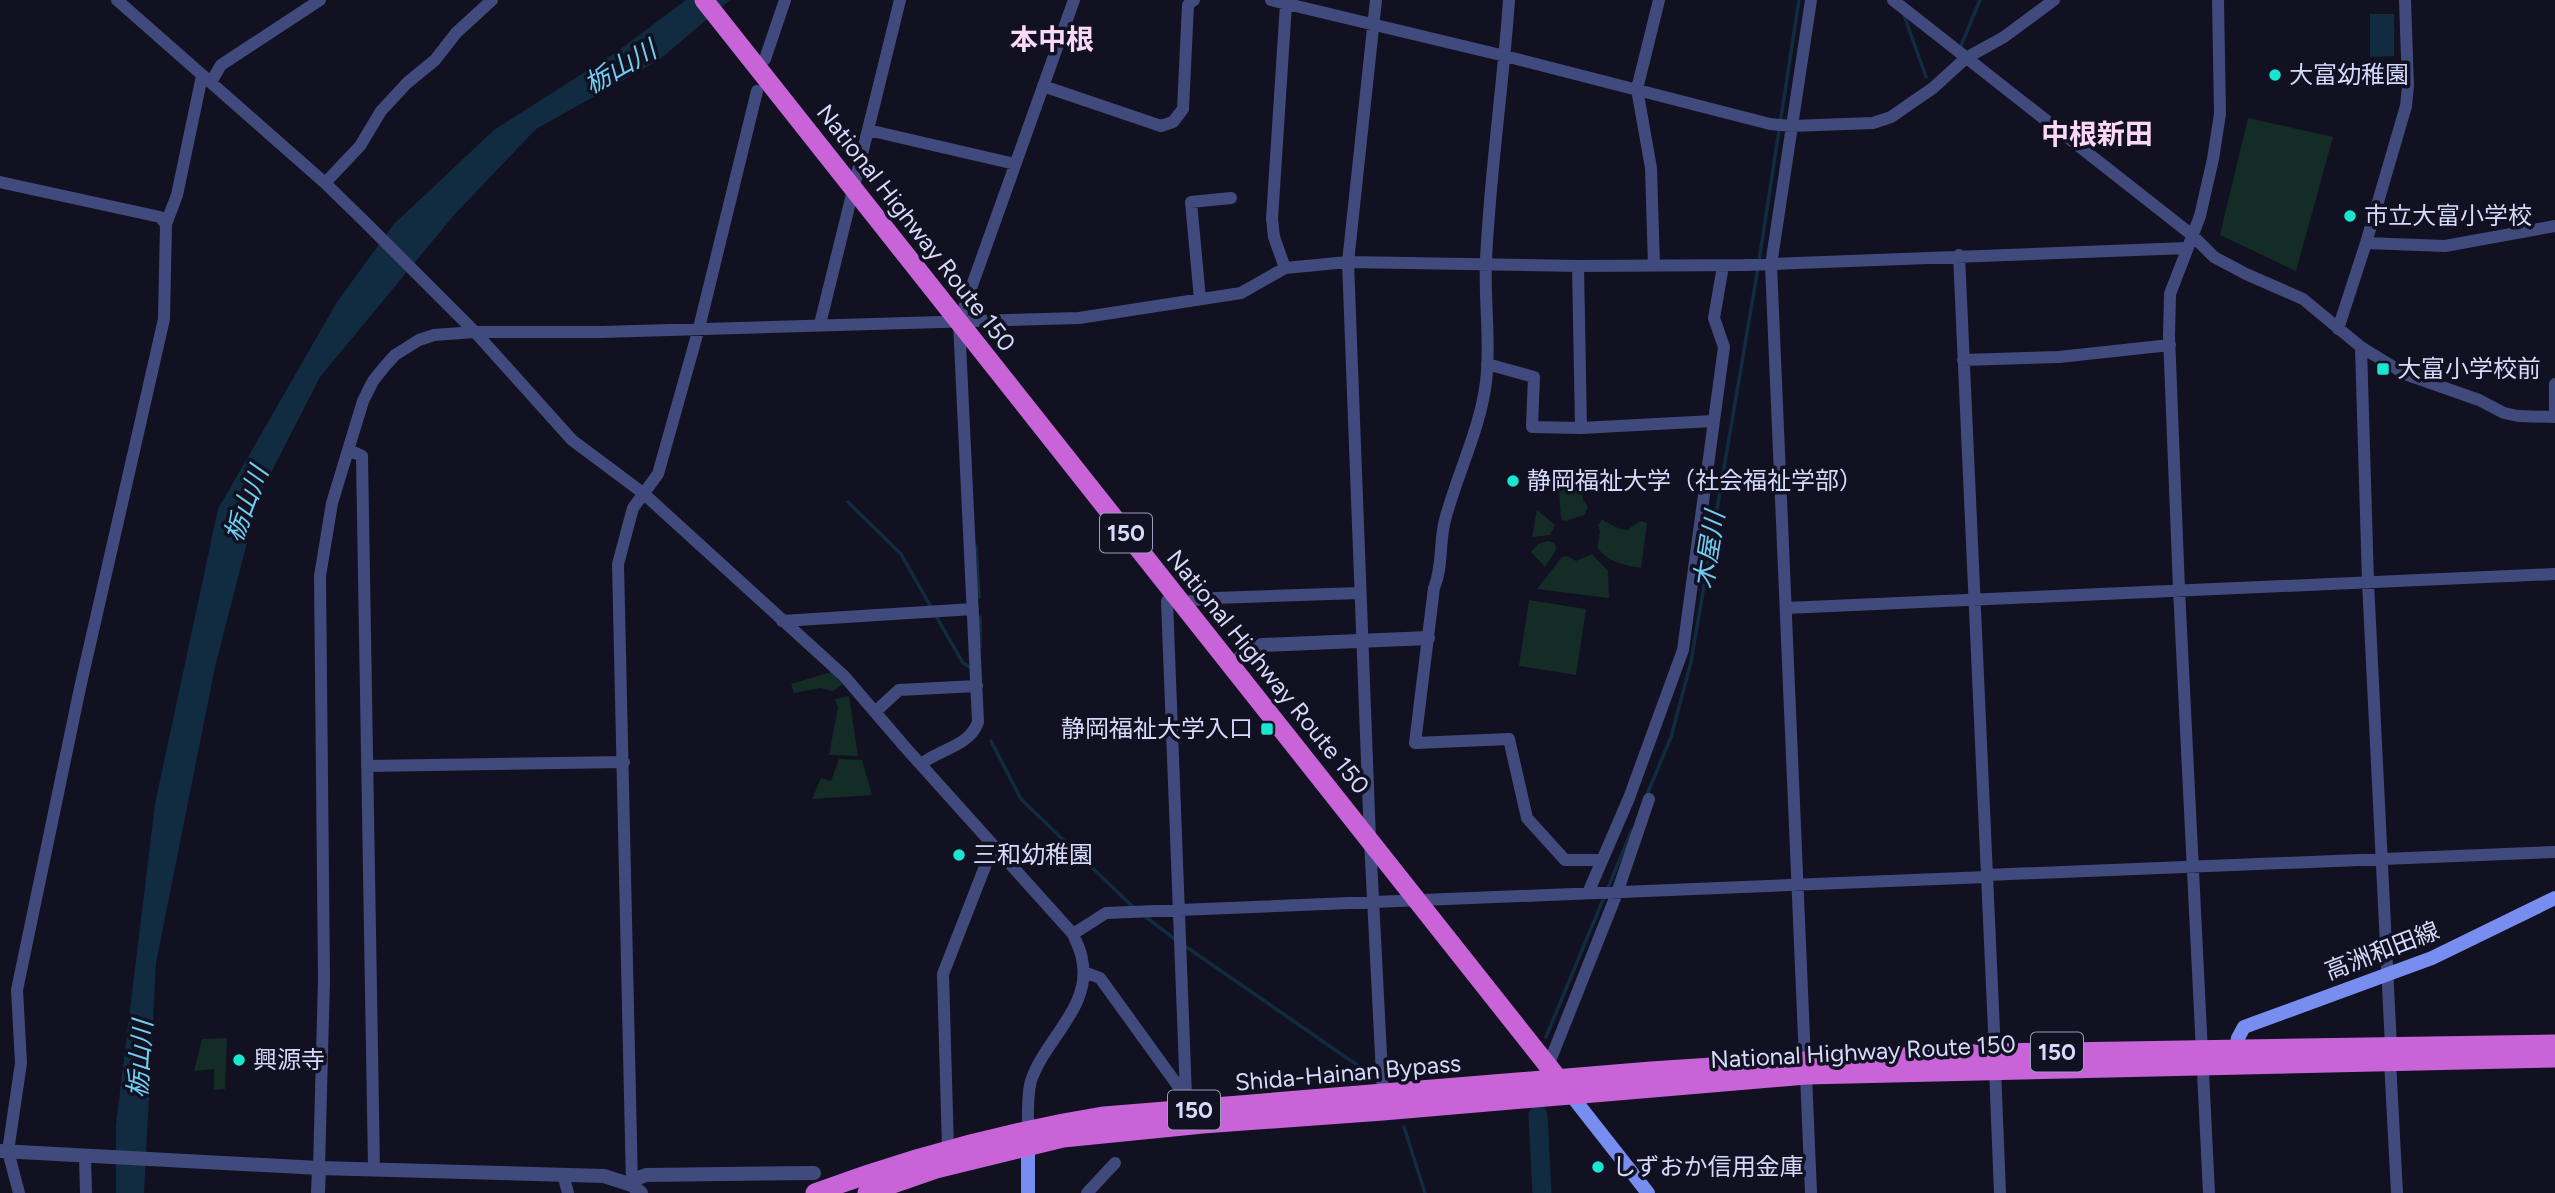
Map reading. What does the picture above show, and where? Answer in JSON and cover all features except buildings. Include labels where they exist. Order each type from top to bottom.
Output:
[{"type":"highway","name":"National Highway Route 150","points":[[704,0],[1571,1095],[1805,1068]]},
{"type":"highway","name":"National Highway Route 150","points":[[1554,1072],[2391,1054],[2555,1044]]},
{"type":"highway","name":"National Highway Route 150","points":[[2204,1058],[2236,1050],[2555,1058]]},
{"type":"highway","name":"Shida-Hainan Bypass","points":[[867,1193],[1028,1138],[1104,1116],[1187,1103],[1383,1094],[1554,1072]]},
{"type":"highway","name":"Shida-Hainan Bypass","points":[[815,1193],[948,1149],[1028,1138],[1063,1138],[1571,1095]]},
{"type":"main road","name":"高洲和田線","points":[[2236,1050],[2244,1027],[2432,958],[2555,898]]},
{"type":"main road","points":[[1571,1095],[1648,1193]]},
{"type":"main road","points":[[1028,1138],[1028,1193]]},
{"type":"street","points":[[117,0],[325,183],[475,332],[572,440],[643,493],[844,676],[1073,934],[1082,958],[1082,989],[1072,1010],[1042,1056],[1030,1083],[1028,1138]]},
{"type":"street","points":[[19,1193],[4,1151],[21,1063],[18,990],[80,688],[164,319],[166,224],[177,195],[207,79],[221,65],[320,0]]},
{"type":"street","points":[[325,183],[360,146],[382,111],[407,83],[435,60],[456,33],[492,0]]},
{"type":"street","points":[[765,59],[785,0]]},
{"type":"street","points":[[820,324],[900,0]]},
{"type":"street","points":[[921,764],[930,756],[964,741],[975,731],[978,722],[959,322],[1074,0]]},
{"type":"street","points":[[1043,86],[1161,126],[1172,122],[1184,109],[1188,5],[1194,0]]},
{"type":"street","points":[[1272,0],[1770,124],[1791,126],[1873,123],[1891,117],[1933,88],[1966,58],[2004,37],[2054,0]]},
{"type":"street","points":[[1376,0],[1349,262],[1370,840],[1383,1094]]},
{"type":"street","points":[[1509,0],[1494,143],[1486,263],[1486,382],[1481,411],[1445,521],[1439,557],[1440,575],[1434,588],[1415,743],[1508,739],[1527,818],[1565,860],[1602,860]]},
{"type":"street","points":[[1654,266],[1651,168],[1637,89],[1659,0]]},
{"type":"street","points":[[1811,0],[1771,265],[1811,1193]]},
{"type":"street","points":[[1893,0],[2192,234],[2214,257],[2246,275],[2303,299],[2361,347],[2405,374],[2518,416],[2555,415],[2555,384]]},
{"type":"street","points":[[2209,1193],[2179,589],[2170,345],[2171,295],[2186,248],[2200,216],[2220,114],[2218,0]]},
{"type":"street","points":[[2338,329],[2406,106],[2408,86],[2405,0]]},
{"type":"street","points":[[1285,268],[1274,237],[1272,219],[1286,4]]},
{"type":"street","points":[[637,1189],[618,564],[633,508],[658,474],[699,328],[757,91]]},
{"type":"street","points":[[869,130],[1015,164]]},
{"type":"street","points":[[0,182],[160,217],[166,224]]},
{"type":"street","points":[[1200,299],[1191,202],[1231,198]]},
{"type":"street","points":[[2366,243],[2445,246],[2555,226]]},
{"type":"street","points":[[318,1193],[324,979],[319,589],[324,539],[363,401],[373,381],[394,355],[419,340],[433,335],[475,332],[1079,318],[1241,293],[1285,268],[1349,262],[1723,266],[2186,248]]},
{"type":"street","points":[[1959,255],[2000,1193]]},
{"type":"street","points":[[1578,266],[1581,428]]},
{"type":"street","points":[[1588,893],[1629,799],[1683,650],[1724,347],[1714,318],[1723,266]]},
{"type":"street","points":[[1963,360],[2059,357],[2170,345]]},
{"type":"street","points":[[2361,347],[2368,582],[2397,1193]]},
{"type":"street","points":[[1487,364],[1534,377],[1532,428],[1713,421]]},
{"type":"street","points":[[349,450],[362,456],[374,1169]]},
{"type":"street","points":[[1786,608],[2555,574]]},
{"type":"street","points":[[1187,1103],[1167,601],[1360,593]]},
{"type":"street","points":[[782,621],[973,609]]},
{"type":"street","points":[[1231,666],[1243,655],[1262,645],[1428,638]]},
{"type":"street","points":[[875,712],[899,690],[977,686]]},
{"type":"street","points":[[367,766],[624,762]]},
{"type":"street","points":[[1554,1072],[1649,799]]},
{"type":"street","points":[[948,1149],[943,974],[993,846]]},
{"type":"street","points":[[1073,934],[1106,914],[1139,912],[2555,852]]},
{"type":"street","points":[[1084,972],[1100,978],[1187,1103]]},
{"type":"street","points":[[4,1151],[319,1168],[604,1176],[637,1189]]},
{"type":"street","points":[[86,1193],[88,1156]]},
{"type":"street","points":[[1087,1193],[1115,1163]]},
{"type":"street","points":[[637,1189],[638,1178],[646,1175],[814,1173]]},
{"type":"street","points":[[563,1174],[568,1193]]},
{"type":"green space","points":[[2248,118],[2333,137],[2296,271],[2220,235]]},
{"type":"green space","points":[[1580,484],[1583,500],[1588,507],[1584,515],[1565,521],[1561,519],[1559,491]]},
{"type":"green space","points":[[1537,510],[1555,525],[1550,535],[1532,537]]},
{"type":"green space","points":[[1602,520],[1627,530],[1640,521],[1647,523],[1641,568],[1622,564],[1601,552],[1597,547],[1600,532],[1598,525]]},
{"type":"green space","points":[[1548,541],[1555,543],[1556,550],[1545,567],[1531,552],[1538,544]]},
{"type":"green space","points":[[1592,554],[1608,571],[1609,598],[1537,589],[1562,557],[1567,556],[1576,561]]},
{"type":"green space","points":[[1529,600],[1586,609],[1576,675],[1519,666]]},
{"type":"green space","points":[[831,672],[843,684],[833,691],[820,688],[794,693],[791,684]]},
{"type":"green space","points":[[849,696],[858,756],[829,755],[838,707],[835,699]]},
{"type":"green space","points":[[839,759],[862,760],[872,795],[812,799],[821,778],[831,781]]},
{"type":"green space","points":[[227,1038],[225,1089],[214,1090],[214,1069],[194,1071],[202,1039]]},
{"type":"water","name":"栃山川","points":[[686,0],[730,0],[659,60],[536,129],[454,215],[320,377],[259,496],[215,667],[156,963],[144,1193],[116,1193],[116,1125],[155,804],[218,509],[337,302],[394,224],[494,130],[618,51]]},
{"type":"water","points":[[2370,14],[2394,14],[2394,56],[2370,57]]},
{"type":"waterway","name":"木屋川","points":[[1759,261],[1799,0]]},
{"type":"waterway","points":[[1960,48],[1980,0]]},
{"type":"waterway","points":[[1904,15],[1926,77]]},
{"type":"waterway","name":"木屋川","points":[[1646,797],[1671,737],[1691,662],[1758,268]]},
{"type":"waterway","points":[[848,502],[901,554],[932,609]]},
{"type":"waterway","points":[[976,546],[979,597]]},
{"type":"waterway","points":[[936,616],[963,663],[973,669]]},
{"type":"waterway","points":[[980,617],[980,647]]},
{"type":"waterway","points":[[991,741],[1021,799],[1134,908]]},
{"type":"waterway","name":"木屋川","points":[[1546,1037],[1632,830]]},
{"type":"waterway","points":[[1146,917],[1176,940]]},
{"type":"waterway","points":[[1185,946],[1373,1076]]},
{"type":"waterway","name":"木屋川","points":[[1538,1115],[1542,1193]]},
{"type":"waterway","points":[[1404,1127],[1425,1193]]},
{"type":"place","name":"大富幼稚園","points":[[2275,75]]},
{"type":"place","name":"市立大富小学校","points":[[2350,216]]},
{"type":"place","name":"大富小学校前","points":[[2383,369]]},
{"type":"place","name":"静岡福祉大学（社会福祉学部）","points":[[1513,481]]},
{"type":"place","name":"静岡福祉大学入口","points":[[1267,729]]},
{"type":"place","name":"三和幼稚園","points":[[959,855]]},
{"type":"place","name":"興源寺","points":[[239,1060]]},
{"type":"place","name":"しずおか信用金庫","points":[[1598,1167]]},
{"type":"district","name":"本中根","points":[[1052,39]]},
{"type":"district","name":"中根新田","points":[[2097,134]]}]
